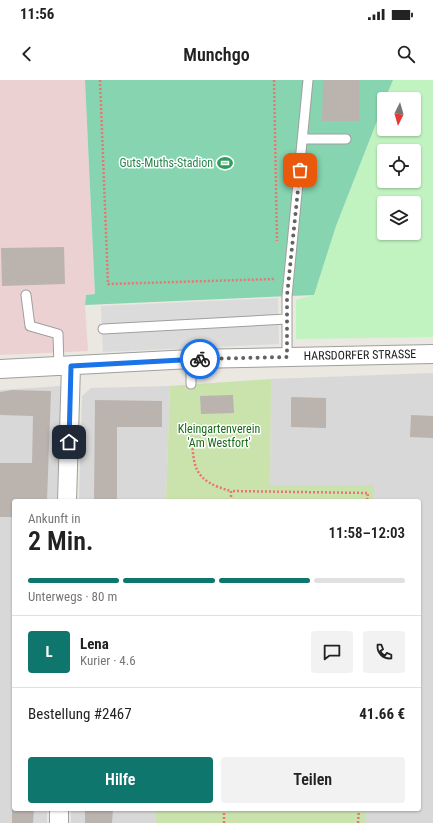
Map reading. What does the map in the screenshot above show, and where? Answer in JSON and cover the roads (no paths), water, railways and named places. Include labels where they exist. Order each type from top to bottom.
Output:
[{"type":"street","name":"HARSDORFER STRASSE","points":[[0,369],[191,359],[433,354]]},
{"type":"street","points":[[65,366],[68,499]]},
{"type":"street","points":[[59,811],[59,823]]},
{"type":"lane","points":[[287,357],[287,296],[308,80]]},
{"type":"lane","points":[[303,139],[346,139]]},
{"type":"lane","points":[[26,295],[30,326],[58,334],[65,366]]},
{"type":"lane","points":[[103,329],[287,319]]},
{"type":"lane","points":[[191,359],[191,384]]},
{"type":"place","name":"Guts-Muths-Stadion","points":[[225,163]]},
{"type":"park label","name":"Kleingartenverein 'Am Westfort'","points":[[219,436]]}]
